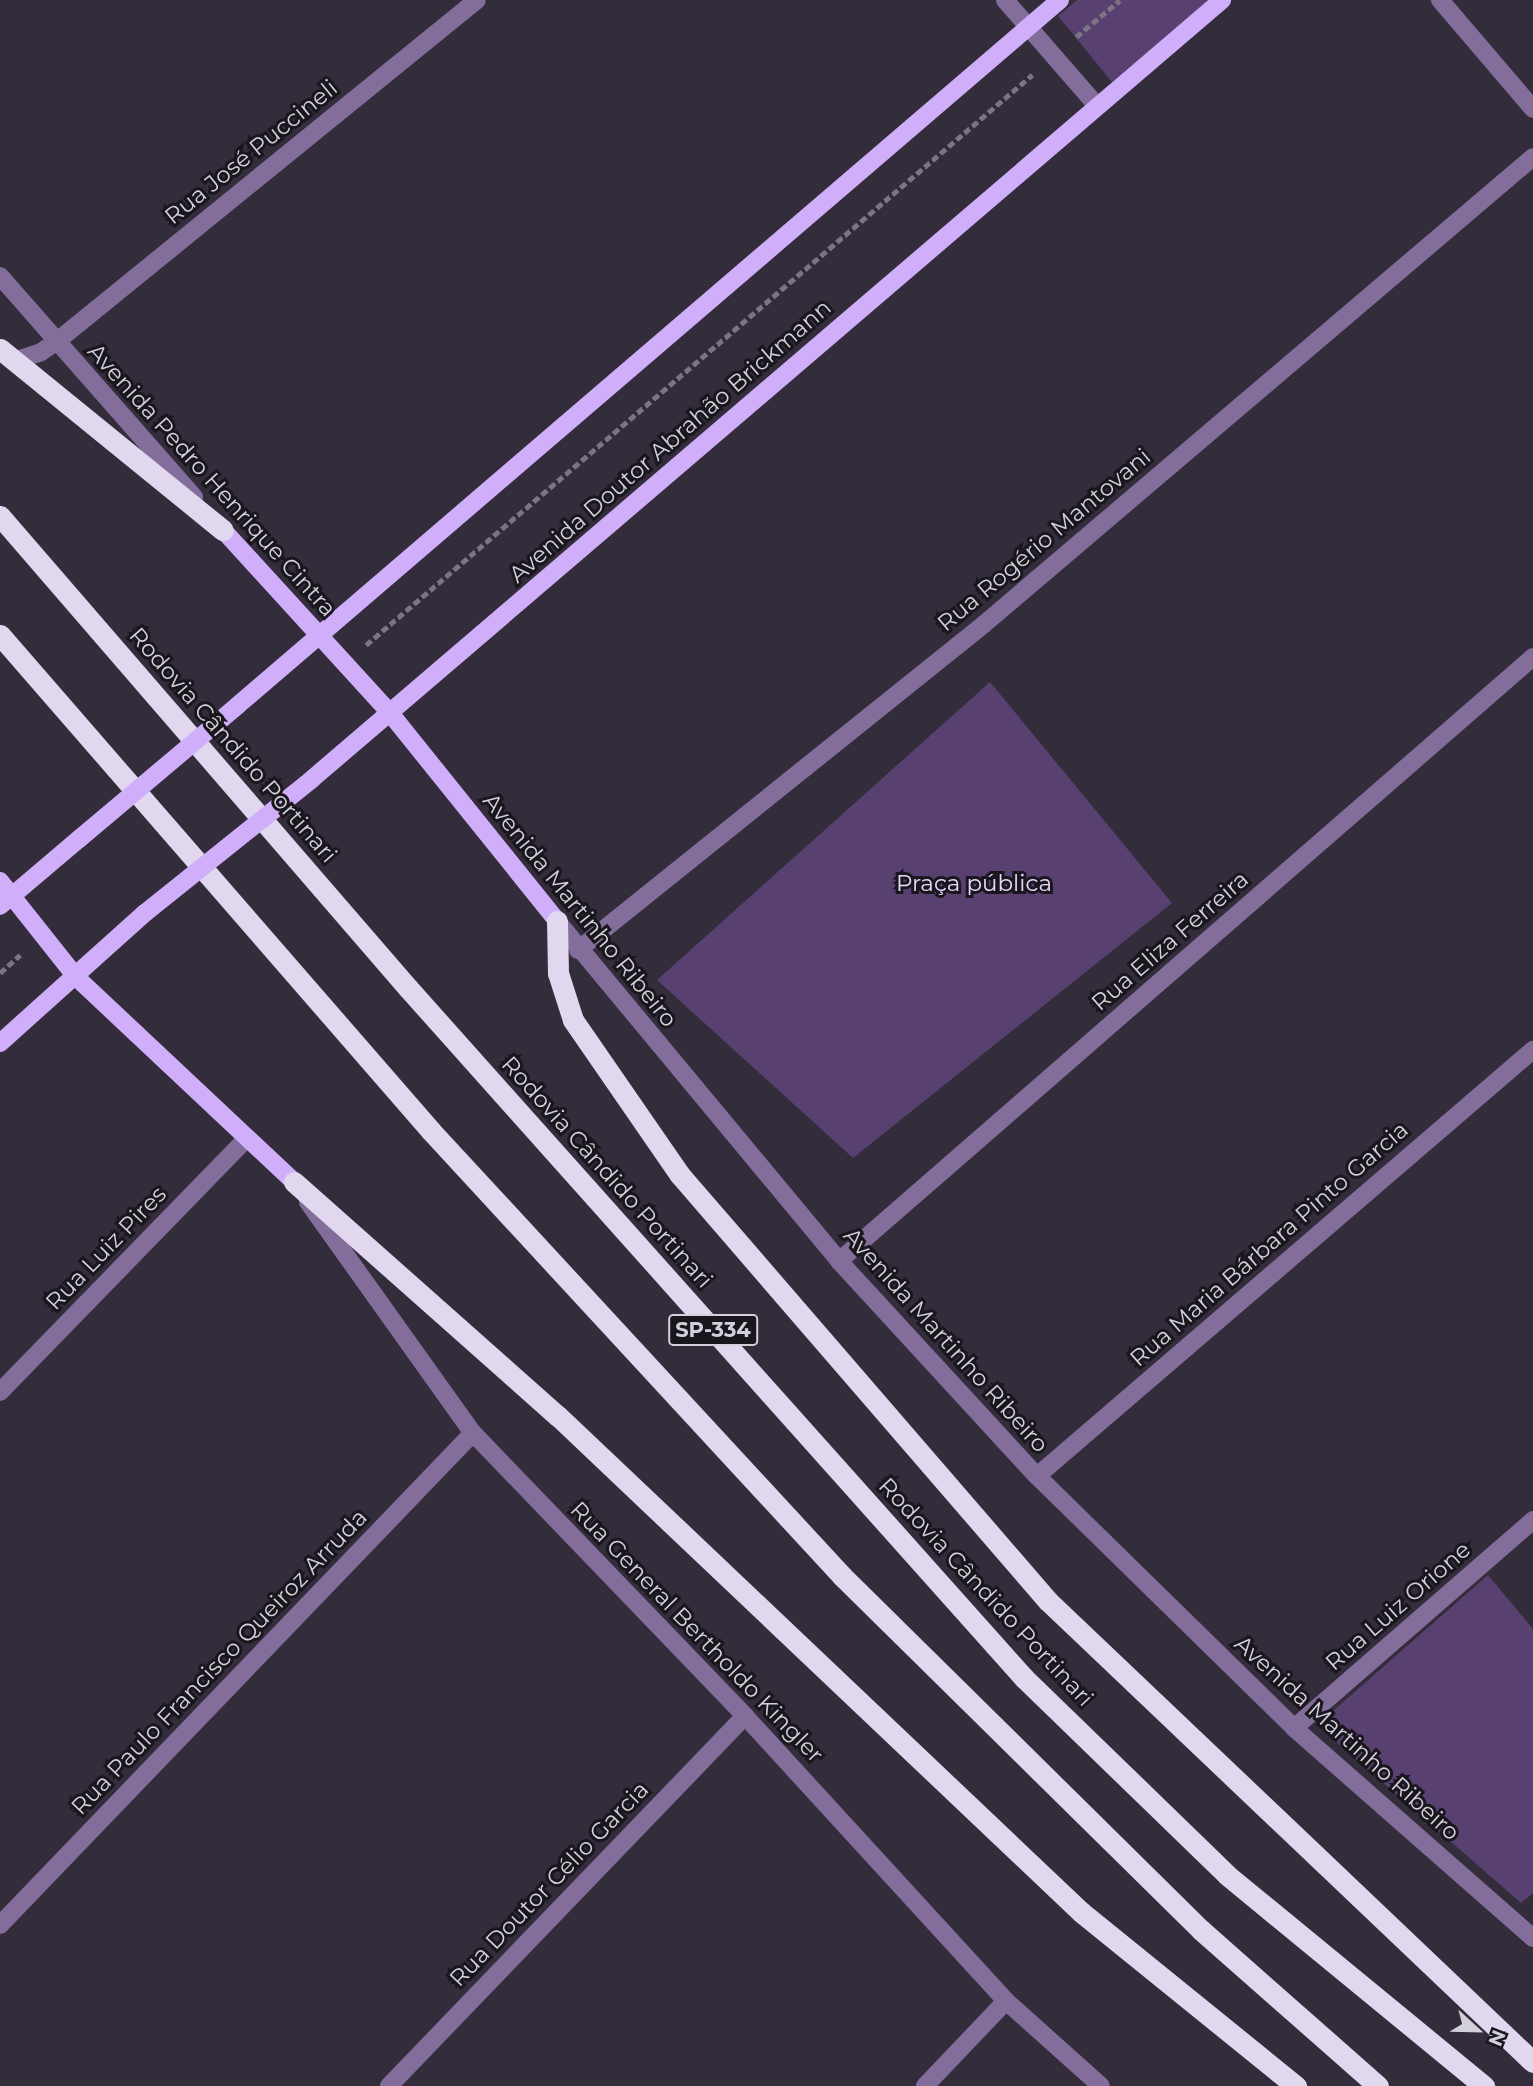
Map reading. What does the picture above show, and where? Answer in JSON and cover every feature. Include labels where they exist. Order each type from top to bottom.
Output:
[{"type":"highway","points":[[7,355],[223,530]]},
{"type":"highway","name":"Rodovia Cândido Portinari","points":[[0,516],[408,988],[1024,1678],[1227,1875],[1484,2086]]},
{"type":"highway","name":"SP-334","points":[[0,635],[431,1131],[842,1576],[1201,1930],[1378,2086]]},
{"type":"highway","points":[[557,921],[558,973],[573,1020],[680,1175],[1048,1601],[1533,2062]]},
{"type":"highway","points":[[294,1182],[558,1416],[1081,1912],[1296,2086]]},
{"type":"main road","points":[[6,902],[320,637],[1060,0]]},
{"type":"main road","name":"Avenida Doutor Abrahão Brickmann","points":[[0,1043],[145,913],[390,713],[1222,0]]},
{"type":"main road","name":"Avenida Pedro Henrique Cintra","points":[[223,530],[390,713]]},
{"type":"main road","name":"Avenida Martinho Ribeiro","points":[[390,713],[557,921]]},
{"type":"main road","points":[[0,881],[6,902],[76,977],[294,1182]]},
{"type":"street","name":"Rua José Puccineli","points":[[7,355],[41,352],[55,342],[477,0]]},
{"type":"street","points":[[1004,0],[1097,106]]},
{"type":"street","points":[[1440,0],[1533,108]]},
{"type":"street","name":"Rua Rogério Mantovani","points":[[578,950],[983,625],[1533,157]]},
{"type":"street","name":"Avenida Pedro Henrique Cintra","points":[[0,276],[55,342],[223,530]]},
{"type":"street","name":"Rua Eliza Ferreira","points":[[839,1261],[1533,657]]},
{"type":"street","name":"Avenida Martinho Ribeiro","points":[[557,921],[578,950],[839,1261],[1037,1476],[1294,1728],[1532,1936]]},
{"type":"street","name":"Rua Maria Bárbara Pinto Garcia","points":[[1037,1476],[1533,1050]]},
{"type":"street","name":"Rua Luiz Pires","points":[[0,1392],[247,1138]]},
{"type":"street","name":"Rua General Bertholdo Kingler","points":[[294,1182],[473,1433],[745,1716],[1006,2001],[1101,2086]]},
{"type":"street","name":"Rua Paulo Francisco Queiroz Arruda","points":[[0,1925],[473,1433]]},
{"type":"street","name":"Rua Luiz Orione","points":[[1294,1728],[1533,1520]]},
{"type":"street","name":"Rua Doutor Célio Garcia","points":[[389,2086],[745,1716]]},
{"type":"street","points":[[925,2086],[1006,2001]]},
{"type":"path","points":[[344,664],[1120,0]]},
{"type":"green space","points":[[1077,0],[1209,0],[1112,82],[1058,16]]},
{"type":"green space","name":"Praça pública","points":[[990,682],[1172,903],[853,1158],[657,980]]},
{"type":"green space","points":[[1488,1575],[1533,1629],[1533,1893],[1521,1903],[1317,1725]]}]
